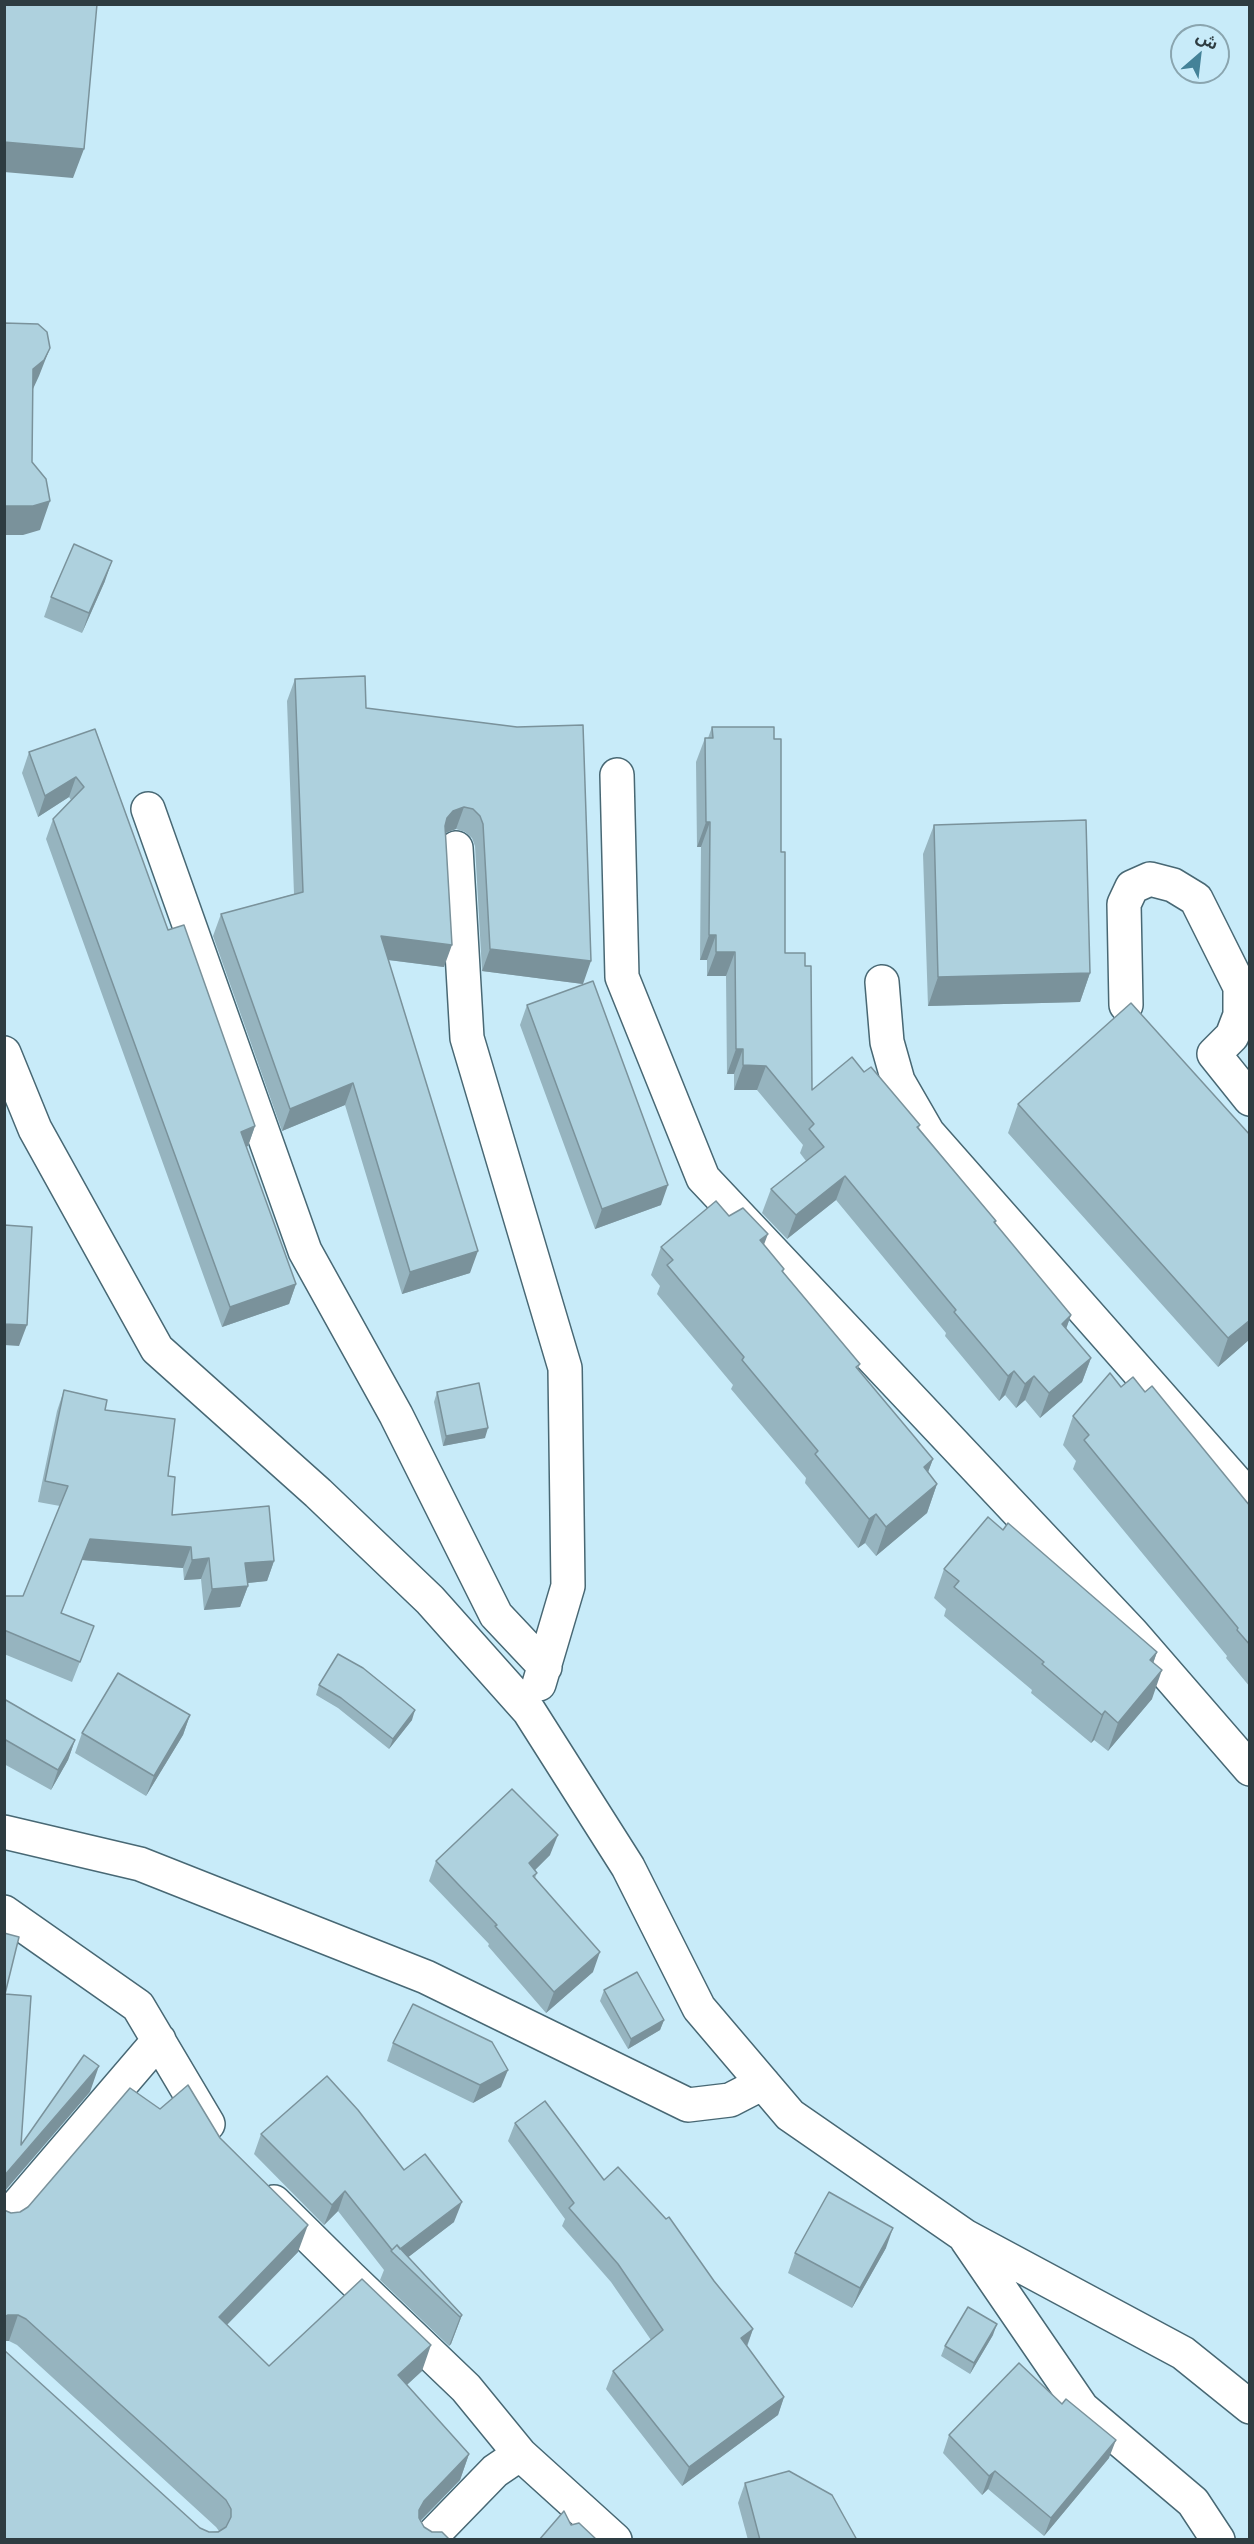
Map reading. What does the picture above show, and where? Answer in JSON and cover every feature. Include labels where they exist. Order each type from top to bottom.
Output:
[{"type":"street","points":[[617,775],[622,977],[703,1178],[1132,1633],[1250,1769]]},
{"type":"street","points":[[148,808],[305,1251],[396,1415],[496,1615],[545,1667]]},
{"type":"street","points":[[456,848],[467,1038],[565,1368],[568,1586],[545,1667],[529,1711]]},
{"type":"street","points":[[1126,1005],[1124,904],[1132,887],[1150,879],[1173,885],[1196,899],[1240,987],[1240,1015],[1232,1036],[1214,1054],[1250,1099]]},
{"type":"street","points":[[882,982],[887,1042],[898,1081],[927,1133],[1250,1498]]},
{"type":"street","points":[[4,1053],[35,1129],[158,1349],[318,1493],[430,1600],[529,1711],[628,1867],[699,2008],[790,2115],[965,2236],[1183,2353],[1250,2407]]},
{"type":"street","points":[[4,1832],[140,1864],[426,1977],[688,2105],[730,2100],[763,2084]]},
{"type":"street","points":[[4,1912],[138,2006],[224,2151]]},
{"type":"street","points":[[4,2221],[159,2040]]},
{"type":"street","points":[[249,2176],[466,2388],[520,2454],[615,2540]]},
{"type":"street","points":[[965,2236],[1082,2408],[1193,2502],[1218,2540]]},
{"type":"street","points":[[428,2540],[495,2471],[520,2454]]},
{"type":"building","points":[[4,4],[97,4],[84,149],[4,142]]},
{"type":"building","points":[[4,323],[38,324],[47,332],[50,348],[44,360],[33,369],[32,462],[46,479],[50,501],[33,506],[4,506]]},
{"type":"building","points":[[74,544],[112,561],[89,613],[51,597]]},
{"type":"building","points":[[365,676],[366,708],[517,727],[583,725],[591,961],[490,949],[483,824],[480,816],[473,809],[464,807],[453,811],[447,818],[445,826],[452,945],[381,936],[478,1251],[410,1272],[353,1083],[290,1109],[221,914],[303,892],[295,679]]},
{"type":"building","points":[[712,727],[774,727],[774,739],[781,739],[781,852],[785,852],[785,953],[805,953],[805,966],[811,966],[812,1090],[852,1057],[864,1072],[871,1067],[920,1125],[917,1127],[1071,1315],[1062,1324],[1091,1358],[1049,1393],[1034,1376],[1025,1384],[1014,1371],[1008,1376],[845,1176],[796,1215],[771,1189],[824,1147],[809,1129],[814,1124],[766,1066],[743,1065],[743,1049],[736,1049],[735,952],[716,952],[716,935],[709,935],[710,822],[706,822],[705,738],[713,738]]},
{"type":"building","points":[[95,729],[168,930],[184,925],[255,1126],[241,1132],[296,1284],[230,1307],[53,819],[84,787],[76,777],[45,796],[29,752]]},
{"type":"building","points":[[1086,820],[1090,973],[938,977],[934,825]]},
{"type":"building","points":[[593,981],[668,1185],[602,1209],[527,1005]]},
{"type":"building","points":[[1131,1003],[1250,1135],[1250,1320],[1228,1338],[1018,1104]]},
{"type":"building","points":[[716,1201],[729,1216],[743,1208],[768,1234],[760,1240],[784,1269],[782,1271],[860,1364],[856,1367],[933,1459],[924,1467],[937,1484],[886,1527],[876,1514],[869,1519],[815,1454],[818,1451],[742,1360],[744,1357],[667,1265],[673,1260],[661,1247]]},
{"type":"building","points":[[4,1225],[32,1227],[27,1325],[4,1324]]},
{"type":"building","points":[[1110,1373],[1121,1387],[1133,1377],[1145,1392],[1152,1386],[1250,1506],[1250,1645],[1084,1440],[1089,1435],[1073,1416]]},
{"type":"building","points":[[479,1383],[488,1428],[446,1436],[437,1392]]},
{"type":"building","points":[[64,1390],[107,1400],[105,1410],[175,1419],[168,1476],[175,1477],[172,1515],[269,1506],[274,1561],[245,1563],[248,1586],[212,1589],[209,1558],[192,1560],[191,1547],[90,1539],[61,1613],[94,1626],[80,1662],[4,1630],[4,1596],[23,1596],[68,1486],[45,1481]]},
{"type":"building","points":[[988,1517],[1003,1530],[1008,1523],[1157,1652],[1150,1660],[1162,1670],[1118,1723],[1105,1711],[1102,1715],[1042,1664],[1044,1662],[954,1587],[959,1581],[944,1569]]},
{"type":"building","points":[[338,1654],[363,1668],[415,1710],[393,1739],[341,1698],[319,1685]]},
{"type":"building","points":[[118,1673],[190,1715],[154,1776],[82,1733]]},
{"type":"building","points":[[4,1699],[75,1740],[58,1770],[4,1739]]},
{"type":"building","points":[[512,1789],[558,1835],[529,1863],[537,1873],[533,1876],[600,1952],[554,1992],[495,1926],[497,1925],[436,1861]]},
{"type":"building","points":[[4,1933],[19,1937],[5,1994],[31,1996],[21,2145],[84,2055],[99,2066],[4,2176]]},
{"type":"building","points":[[637,1972],[664,2020],[631,2039],[604,1990]]},
{"type":"building","points":[[413,2004],[492,2042],[508,2070],[480,2085],[393,2043]]},
{"type":"building","points":[[327,2076],[358,2110],[404,2170],[425,2154],[462,2202],[400,2249],[397,2245],[392,2250],[345,2191],[332,2205],[261,2134]]},
{"type":"building","points":[[188,2085],[220,2138],[308,2225],[219,2317],[269,2366],[362,2279],[431,2345],[398,2375],[469,2454],[424,2501],[419,2510],[419,2518],[424,2527],[432,2532],[442,2532],[450,2540],[4,2540],[4,2350],[200,2528],[209,2532],[218,2532],[226,2527],[231,2517],[231,2509],[226,2500],[26,2319],[18,2315],[4,2317],[4,2210],[11,2213],[20,2212],[28,2207],[130,2088],[160,2109]]},
{"type":"building","points":[[545,2101],[604,2180],[618,2167],[666,2219],[669,2217],[714,2281],[753,2329],[741,2338],[784,2397],[689,2467],[613,2371],[663,2330],[618,2264],[569,2208],[574,2203],[515,2123]]},
{"type":"building","points":[[829,2192],[893,2228],[860,2288],[795,2253]]},
{"type":"building","points":[[397,2245],[462,2315],[460,2317],[391,2251]]},
{"type":"building","points":[[968,2307],[997,2324],[974,2363],[945,2346]]},
{"type":"building","points":[[1019,2363],[1062,2404],[1066,2399],[1116,2440],[1051,2518],[995,2471],[989,2476],[949,2435]]},
{"type":"building","points":[[789,2471],[832,2495],[857,2540],[760,2540],[745,2483]]},
{"type":"building","points":[[564,2511],[571,2525],[579,2523],[597,2540],[539,2540]]}]
